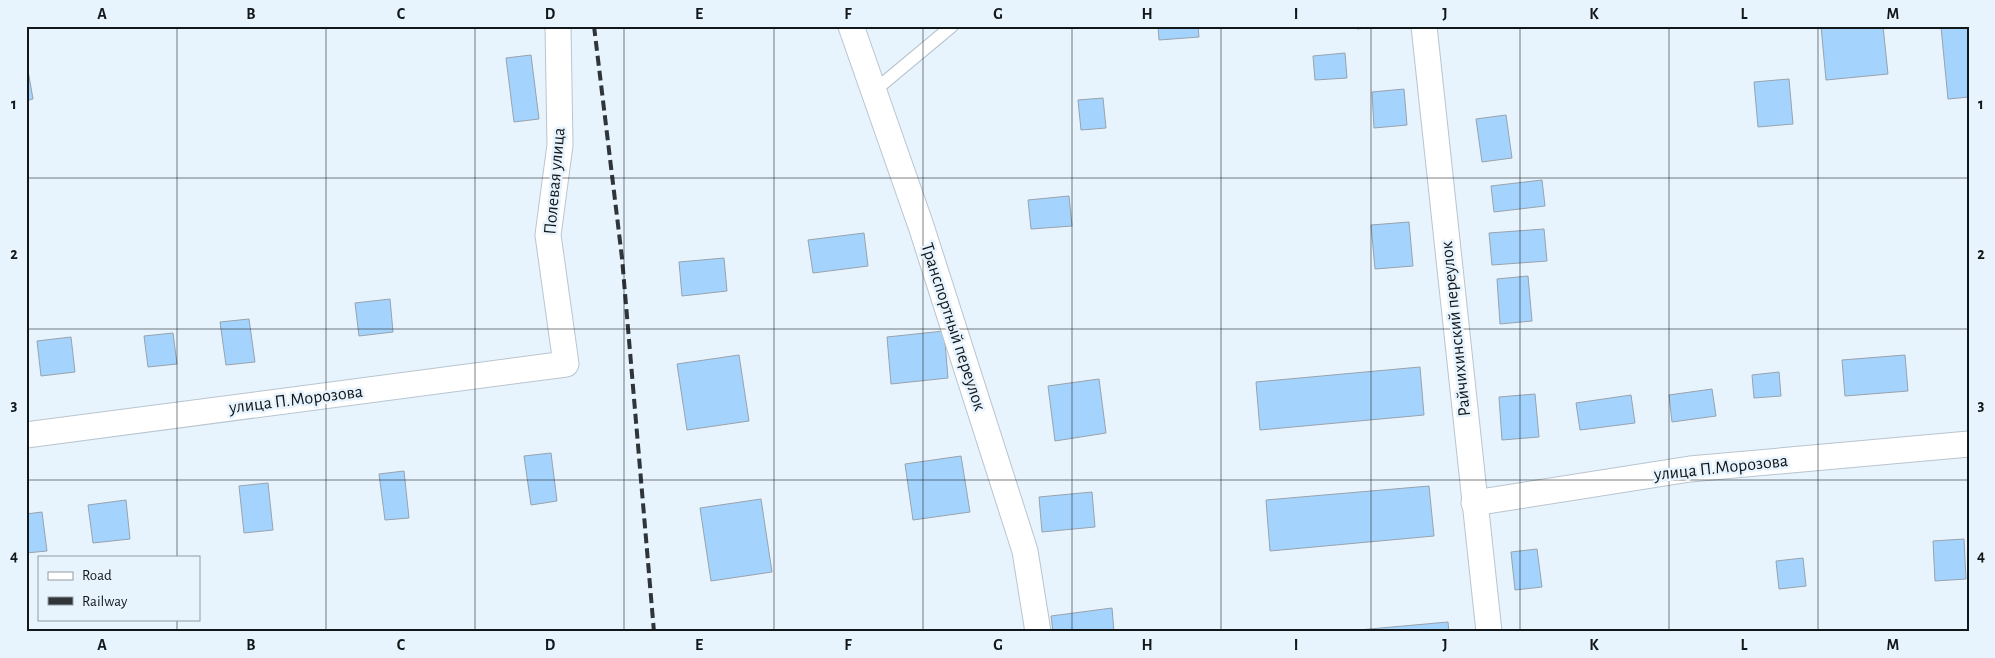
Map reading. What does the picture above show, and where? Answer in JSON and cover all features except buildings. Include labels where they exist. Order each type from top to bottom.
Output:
[{"type":"street","name":"Полевая улица","points":[[558,26],[560,145],[548,235],[566,364]]},
{"type":"street","name":"Транспортный переулок","points":[[851,26],[920,226],[1025,551],[1038,632]]},
{"type":"street","name":"Райчихинский переулок","points":[[1424,26],[1489,632]]},
{"type":"street","name":"улица П.Морозова","points":[[26,435],[566,364]]},
{"type":"street","name":"улица П.Морозова","points":[[1474,503],[1690,469],[1969,444]]},
{"type":"lane","points":[[874,91],[952,26]]},
{"type":"railway","points":[[594,26],[622,258],[654,632]]}]
